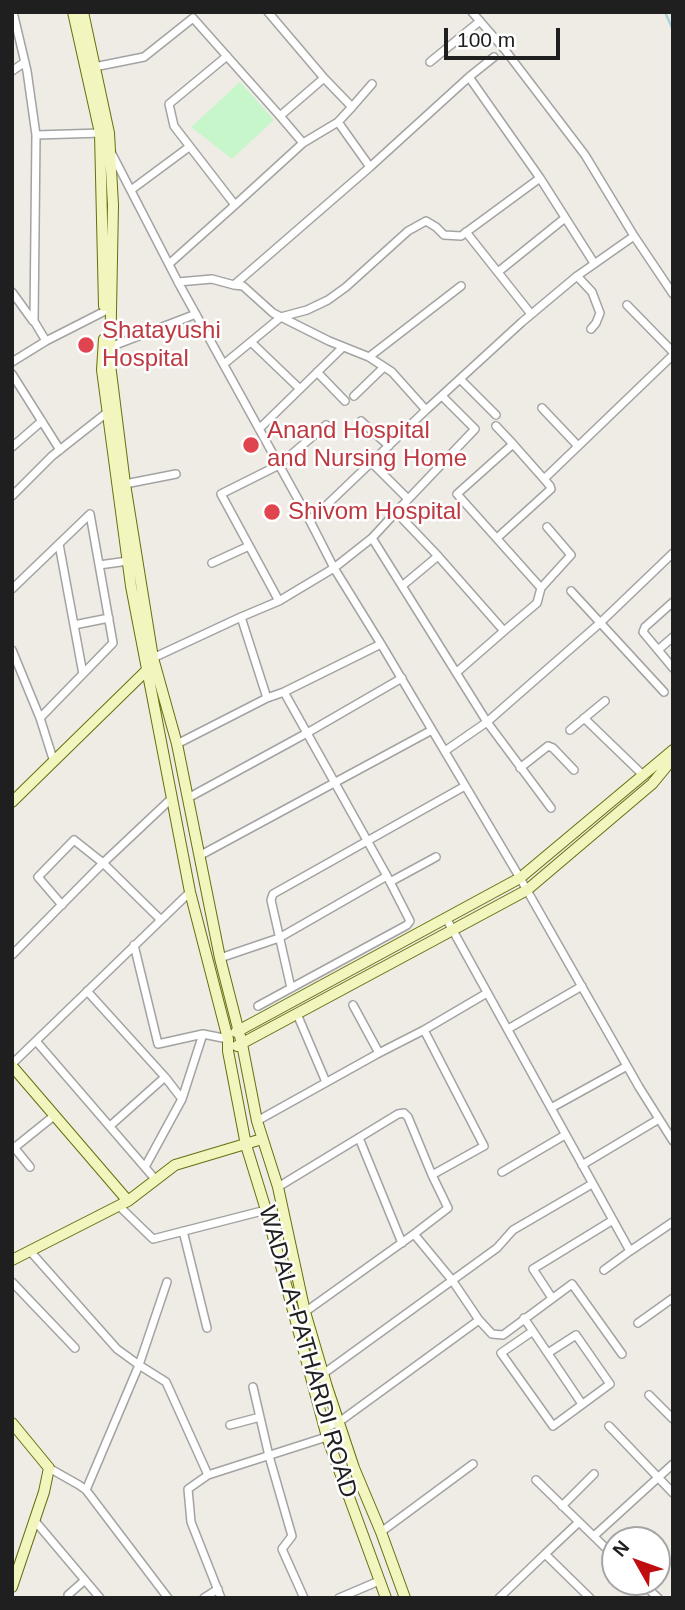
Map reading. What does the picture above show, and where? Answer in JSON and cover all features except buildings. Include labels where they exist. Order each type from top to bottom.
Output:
[{"type":"main road","points":[[73,12],[109,148],[113,205],[111,409],[131,586],[152,664]]},
{"type":"main road","points":[[83,12],[104,133],[105,310],[102,370],[125,484],[152,664]]},
{"type":"main road","points":[[13,798],[54,762],[152,664]]},
{"type":"main road","name":"WADALA-PATHARDI ROAD","points":[[152,664],[177,744],[220,958],[242,1044],[257,1121],[278,1187],[305,1311],[354,1468],[405,1598]]},
{"type":"main road","name":"WADALA-PATHARDI ROAD","points":[[152,664],[190,892],[228,1039],[246,1145],[326,1433],[386,1598]]},
{"type":"main road","points":[[228,1039],[238,1030],[520,878],[673,750]]},
{"type":"main road","points":[[228,1051],[527,890],[652,783],[673,756]]},
{"type":"main road","points":[[12,1065],[55,1115],[123,1203]]},
{"type":"main road","points":[[12,1260],[123,1203],[175,1165],[262,1139]]},
{"type":"main road","points":[[12,1423],[50,1468],[12,1587]]},
{"type":"street","points":[[268,12],[352,107]]},
{"type":"street","points":[[472,12],[505,50],[585,155],[634,236],[670,280],[673,294]]},
{"type":"street","points":[[94,67],[144,57],[196,15],[227,56],[303,142]]},
{"type":"street","points":[[13,18],[25,62],[36,135],[34,321]]},
{"type":"street","points":[[430,62],[480,21]]},
{"type":"street","points":[[227,56],[169,104],[174,126],[236,205]]},
{"type":"street","points":[[234,285],[494,57]]},
{"type":"street","points":[[12,71],[25,62]]},
{"type":"street","points":[[469,77],[540,178],[594,263]]},
{"type":"street","points":[[280,116],[324,78]]},
{"type":"street","points":[[169,264],[303,142],[338,122],[372,84]]},
{"type":"street","points":[[338,122],[370,167]]},
{"type":"street","points":[[36,135],[104,133]]},
{"type":"street","points":[[131,190],[189,147]]},
{"type":"street","points":[[109,148],[178,282],[334,568],[445,751],[673,1141]]},
{"type":"street","points":[[223,364],[281,317],[307,310],[328,300],[408,231],[426,221],[444,235],[461,236],[540,178]]},
{"type":"street","points":[[498,272],[565,218]]},
{"type":"street","points":[[466,232],[531,314]]},
{"type":"street","points":[[310,521],[531,314],[594,263],[634,236]]},
{"type":"street","points":[[577,276],[592,292],[600,313],[591,329]]},
{"type":"street","points":[[178,282],[212,279],[243,286],[274,313],[369,357],[392,372],[426,410]]},
{"type":"street","points":[[369,357],[461,286]]},
{"type":"street","points":[[12,292],[46,341]]},
{"type":"street","points":[[544,480],[673,354],[627,306]]},
{"type":"street","points":[[12,362],[105,310]]},
{"type":"street","points":[[110,347],[196,314]]},
{"type":"street","points":[[251,342],[300,389]]},
{"type":"street","points":[[259,429],[343,347]]},
{"type":"street","points":[[354,396],[384,367]]},
{"type":"street","points":[[317,372],[345,401]]},
{"type":"street","points":[[12,374],[60,450]]},
{"type":"street","points":[[460,379],[495,415]]},
{"type":"street","points":[[152,664],[241,617],[279,601],[334,568],[372,538],[475,429],[442,396]]},
{"type":"street","points":[[542,408],[578,446]]},
{"type":"street","points":[[12,496],[60,450],[111,409]]},
{"type":"street","points":[[12,447],[42,421]]},
{"type":"street","points":[[362,421],[388,446]]},
{"type":"street","points":[[279,601],[221,494],[279,465],[326,425]]},
{"type":"street","points":[[496,426],[551,489],[496,538]]},
{"type":"street","points":[[513,444],[457,494],[541,588]]},
{"type":"street","points":[[372,463],[407,498]]},
{"type":"street","points":[[125,484],[176,474]]},
{"type":"street","points":[[396,512],[504,631]]},
{"type":"street","points":[[12,589],[90,514],[113,643],[40,718]]},
{"type":"street","points":[[457,672],[537,603],[541,588],[571,555],[547,527]]},
{"type":"street","points":[[372,538],[487,722],[551,808]]},
{"type":"street","points":[[59,544],[83,674]]},
{"type":"street","points":[[212,563],[249,546]]},
{"type":"street","points":[[445,751],[487,722],[600,623],[673,553]]},
{"type":"street","points":[[402,586],[438,556]]},
{"type":"street","points":[[99,565],[128,561]]},
{"type":"street","points":[[571,591],[664,692]]},
{"type":"street","points":[[673,602],[643,629],[644,634],[673,668]]},
{"type":"street","points":[[241,617],[267,698]]},
{"type":"street","points":[[74,625],[109,618]]},
{"type":"street","points":[[658,650],[673,637]]},
{"type":"street","points":[[177,744],[381,644]]},
{"type":"street","points":[[12,650],[40,718],[54,762]]},
{"type":"street","points":[[188,798],[401,678]]},
{"type":"street","points":[[258,1006],[409,923],[410,919],[284,692]]},
{"type":"street","points":[[570,730],[605,701]]},
{"type":"street","points":[[584,718],[643,775]]},
{"type":"street","points":[[199,856],[432,730]]},
{"type":"street","points":[[520,768],[548,746],[574,770]]},
{"type":"street","points":[[291,988],[271,900],[273,894],[465,786]]},
{"type":"street","points":[[12,955],[173,797]]},
{"type":"street","points":[[62,905],[37,877],[74,840],[103,863],[161,919]]},
{"type":"street","points":[[220,958],[279,938],[388,879],[436,857]]},
{"type":"street","points":[[12,1065],[190,892]]},
{"type":"street","points":[[446,918],[630,1251]]},
{"type":"street","points":[[12,940],[20,947]]},
{"type":"street","points":[[134,945],[158,1044]]},
{"type":"street","points":[[508,1029],[582,986]]},
{"type":"street","points":[[87,991],[183,1099]]},
{"type":"street","points":[[257,1121],[487,993]]},
{"type":"street","points":[[353,1005],[379,1053]]},
{"type":"street","points":[[297,1014],[326,1082]]},
{"type":"street","points":[[424,1030],[484,1146],[432,1175]]},
{"type":"street","points":[[145,1167],[183,1099],[203,1034]]},
{"type":"street","points":[[141,1051],[158,1044],[203,1034],[228,1039]]},
{"type":"street","points":[[36,1041],[155,1179]]},
{"type":"street","points":[[551,1108],[627,1066]]},
{"type":"street","points":[[110,1126],[165,1077]]},
{"type":"street","points":[[278,1187],[398,1114],[404,1113],[448,1208],[305,1311]]},
{"type":"street","points":[[30,1167],[13,1147],[55,1115]]},
{"type":"street","points":[[582,1166],[659,1119]]},
{"type":"street","points":[[502,1172],[565,1135]]},
{"type":"street","points":[[359,1138],[402,1243]]},
{"type":"street","points":[[323,1374],[497,1248],[513,1230],[592,1184]]},
{"type":"street","points":[[123,1203],[153,1239],[266,1210]]},
{"type":"street","points":[[552,1298],[533,1269],[612,1220]]},
{"type":"street","points":[[604,1270],[673,1222]]},
{"type":"street","points":[[183,1231],[207,1328]]},
{"type":"street","points":[[414,1234],[492,1334],[503,1335],[572,1284],[622,1353]]},
{"type":"street","points":[[30,1251],[117,1349],[166,1382],[208,1475]]},
{"type":"street","points":[[12,1282],[75,1348]]},
{"type":"street","points":[[86,1490],[138,1365],[167,1282]]},
{"type":"street","points":[[638,1323],[673,1298]]},
{"type":"street","points":[[524,1318],[582,1404]]},
{"type":"street","points":[[221,1598],[191,1522],[188,1489],[208,1475],[269,1456],[340,1427],[479,1320]]},
{"type":"street","points":[[533,1331],[502,1353],[553,1426],[610,1384],[576,1335],[548,1353]]},
{"type":"street","points":[[253,1387],[292,1536],[282,1549],[304,1598]]},
{"type":"street","points":[[649,1395],[673,1419]]},
{"type":"street","points":[[230,1425],[260,1417]]},
{"type":"street","points":[[609,1426],[673,1493]]},
{"type":"street","points":[[381,1532],[473,1464]]},
{"type":"street","points":[[594,1536],[673,1464]]},
{"type":"street","points":[[50,1468],[86,1490],[169,1598]]},
{"type":"street","points":[[562,1506],[594,1474]]},
{"type":"street","points":[[536,1480],[601,1543]]},
{"type":"street","points":[[34,1521],[100,1598]]},
{"type":"street","points":[[499,1598],[579,1522]]},
{"type":"street","points":[[545,1554],[590,1598]]},
{"type":"street","points":[[69,1598],[68,1595],[85,1580]]},
{"type":"street","points":[[340,1598],[379,1581]]},
{"type":"street","points":[[204,1598],[218,1589]]},
{"type":"green space","points":[[240,82],[274,120],[232,159],[191,127]]},
{"type":"waterway","points":[[665,12],[673,30]]},
{"type":"place","name":"Shatayushi Hospital","points":[[86,345]]},
{"type":"place","name":"Anand Hospital and Nursing Home","points":[[251,445]]},
{"type":"place","name":"Shivom Hospital","points":[[272,512]]}]
